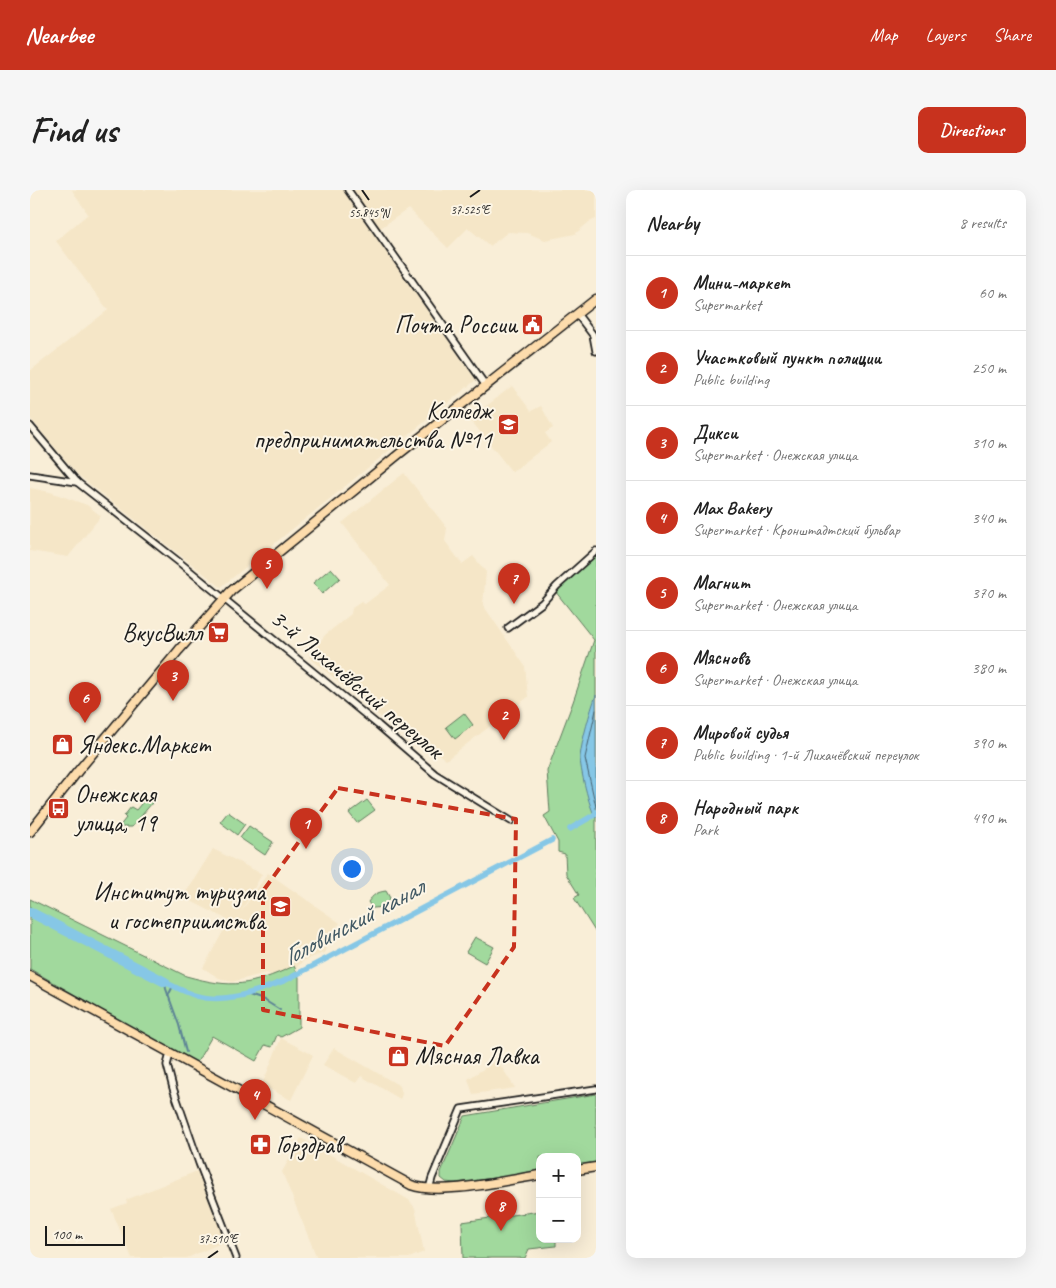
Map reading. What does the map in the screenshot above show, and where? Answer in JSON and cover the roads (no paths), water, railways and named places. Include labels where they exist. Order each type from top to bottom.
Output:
[{"type":"main road","points":[[30,832],[78,771],[223,598],[392,460],[596,299]]},
{"type":"main road","points":[[30,976],[373,1166],[411,1185],[429,1189],[536,1176]]},
{"type":"main road","points":[[581,1169],[596,1167]]},
{"type":"street","points":[[348,190],[486,386]]},
{"type":"street","points":[[577,314],[593,335],[596,351]]},
{"type":"street","name":"3-й Лихачёвский переулок","points":[[30,426],[77,482],[223,598],[435,774],[511,821]]},
{"type":"street","points":[[30,475],[77,482]]},
{"type":"street","points":[[508,628],[542,603],[556,586],[596,551]]},
{"type":"street","points":[[170,1054],[167,1065],[173,1088],[202,1171],[236,1258]]},
{"type":"street","points":[[429,1189],[462,1109],[596,1089]]},
{"type":"water","points":[[596,695],[596,818],[585,788],[580,757],[586,726]]},
{"type":"waterway","name":"Головинский канал","points":[[570,829],[596,812]]},
{"type":"waterway","name":"Головинский канал","points":[[165,982],[185,992],[208,998],[242,995],[274,985],[552,840]]},
{"type":"waterway","points":[[30,912],[165,982]]},
{"type":"waterway","points":[[165,982],[186,1052]]},
{"type":"waterway","points":[[168,996],[173,986]]},
{"type":"waterway","points":[[249,995],[264,1000],[280,1010]]},
{"type":"place","name":"Почта России","points":[[533,325]]},
{"type":"place","name":"Колледж предпринимательства №11","points":[[508,425]]},
{"type":"place","name":"Магнит","points":[[267,589]]},
{"type":"place","name":"Мировой судья","points":[[514,604]]},
{"type":"place","name":"ВкусВилл","points":[[218,633]]},
{"type":"place","name":"Дикси","points":[[173,701]]},
{"type":"place","name":"Мясновъ","points":[[85,723]]},
{"type":"place","name":"Участковый пункт полиции","points":[[504,740]]},
{"type":"place","name":"Яндекс.Маркет","points":[[62,745]]},
{"type":"place","name":"Онежская улица, 19","points":[[59,808]]},
{"type":"place","name":"Мини-маркет","points":[[306,849]]},
{"type":"place","name":"Институт туризма и гостеприимства","points":[[281,906]]},
{"type":"place","name":"Мясная Лавка","points":[[399,1056]]},
{"type":"place","name":"Max Bakery","points":[[255,1120]]},
{"type":"place","name":"Горздрав","points":[[260,1145]]},
{"type":"place","name":"Народный парк","points":[[501,1231]]}]
